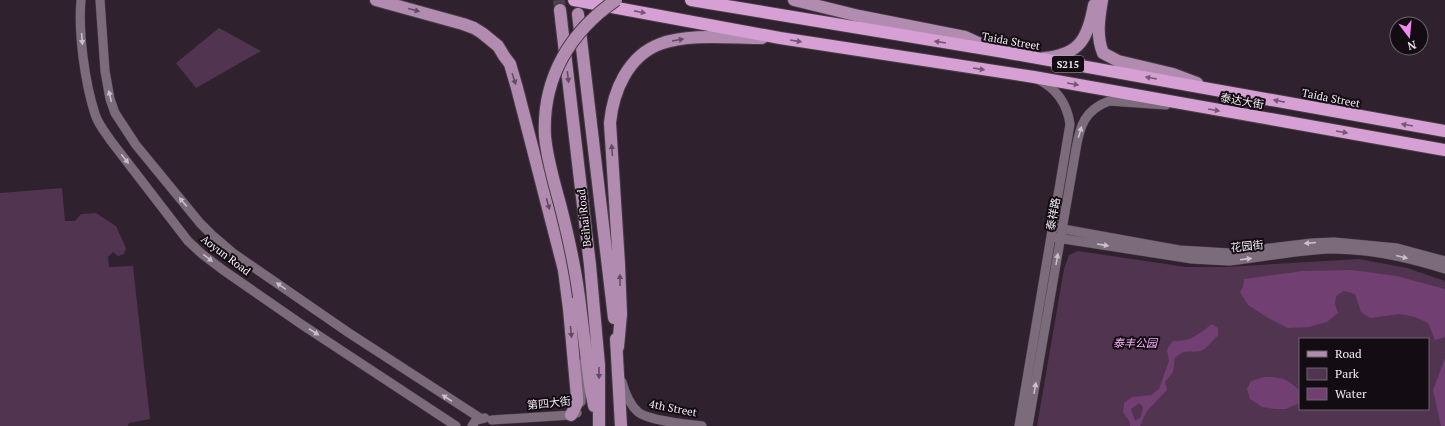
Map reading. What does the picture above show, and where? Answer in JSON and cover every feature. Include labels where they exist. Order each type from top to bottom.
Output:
[{"type":"highway","name":"S215","points":[[574,0],[780,38],[1034,77]]},
{"type":"highway","name":"Taida Street","points":[[691,0],[1209,88],[1344,114],[1445,131]]},
{"type":"highway","name":"泰达大街","points":[[1034,77],[1445,150]]},
{"type":"main road","points":[[376,0],[474,28],[494,43],[510,64],[564,270],[577,397],[577,403],[571,415]]},
{"type":"main road","points":[[598,426],[590,385],[579,297],[570,248],[547,152],[545,135],[547,101],[556,70],[570,44],[580,31],[590,20],[616,0]]},
{"type":"main road","points":[[794,0],[859,16],[965,37],[998,52]]},
{"type":"main road","points":[[1038,59],[1057,56],[1071,51],[1078,45],[1088,31],[1095,0]]},
{"type":"main road","points":[[1102,0],[1098,34],[1103,53],[1118,61],[1173,74],[1209,88]]},
{"type":"main road","name":"Beihai Road","points":[[560,10],[592,288],[599,365],[598,426]]},
{"type":"main road","name":"Beihai Road","points":[[578,14],[618,347],[621,426]]},
{"type":"main road","points":[[618,347],[620,314],[619,264],[610,123],[614,102],[621,81],[633,64],[641,56],[660,44],[674,40],[700,38],[780,38]]},
{"type":"street","name":"Aoyun Road","points":[[81,0],[83,54],[96,115],[102,128],[111,141],[188,241],[202,254],[302,324],[456,426]]},
{"type":"street","name":"Aoyun Road","points":[[100,0],[105,71],[110,99],[115,113],[136,145],[200,223],[212,236],[233,253],[349,333],[480,418]]},
{"type":"street","name":"泰祥路","points":[[1018,426],[1070,124],[1065,107],[1058,94],[1051,87],[1034,77]]},
{"type":"street","name":"泰祥路","points":[[1028,426],[1080,129],[1087,116],[1092,111],[1101,104],[1109,101],[1192,106]]},
{"type":"street","name":"花园街","points":[[1052,227],[1180,250],[1229,253],[1312,243],[1334,242],[1397,248],[1445,261]]},
{"type":"street","name":"花园街","points":[[1050,236],[1170,256],[1216,261],[1229,261],[1328,249],[1366,251],[1394,255],[1445,269]]},
{"type":"street","name":"第四大街","points":[[480,418],[488,418],[494,423],[576,414],[579,411],[581,404],[583,333]]},
{"type":"street","name":"4th Street","points":[[619,372],[624,391],[629,402],[639,413],[656,419],[702,426]]},
{"type":"street","points":[[472,426],[476,420],[480,418]]},
{"type":"green space","points":[[219,28],[261,51],[196,88],[176,63]]},
{"type":"green space","points":[[62,188],[65,221],[75,221],[81,214],[96,213],[116,226],[126,248],[124,254],[118,256],[113,252],[108,257],[109,267],[133,266],[150,419],[129,423],[128,426],[0,426],[0,193]]},
{"type":"green space","name":"泰丰公园","points":[[1078,251],[1186,267],[1225,267],[1359,259],[1407,268],[1445,281],[1445,426],[1037,426],[1064,269],[1069,255]]},
{"type":"water","points":[[1351,270],[1397,276],[1445,289],[1445,337],[1435,340],[1428,323],[1415,317],[1400,314],[1370,318],[1361,312],[1355,294],[1344,291],[1336,296],[1335,304],[1338,313],[1327,322],[1309,327],[1288,328],[1268,318],[1248,305],[1240,292],[1243,287],[1244,279],[1303,271]]},
{"type":"water","points":[[1212,324],[1218,328],[1218,336],[1203,350],[1184,352],[1175,358],[1173,372],[1165,382],[1167,390],[1147,411],[1140,426],[1130,426],[1130,422],[1123,412],[1124,403],[1132,397],[1151,395],[1159,389],[1169,361],[1167,351],[1173,341],[1190,339]],"holes":[[[1139,403],[1143,407],[1141,417],[1135,421],[1131,409]]]},
{"type":"water","points":[[1445,358],[1445,426],[1441,426],[1433,390]]},
{"type":"water","points":[[1264,377],[1280,378],[1299,390],[1299,403],[1286,409],[1262,407],[1250,399],[1247,389],[1251,381]]},
{"type":"tunnel","points":[[559,0],[560,10]]}]
